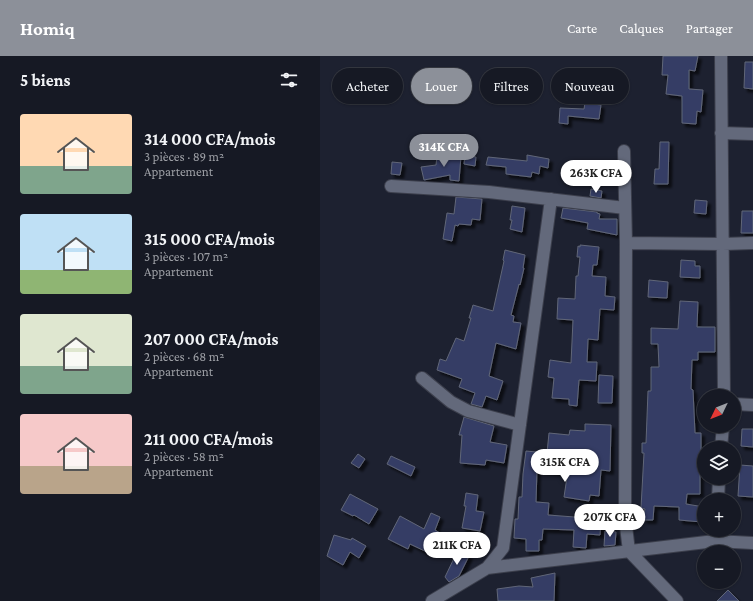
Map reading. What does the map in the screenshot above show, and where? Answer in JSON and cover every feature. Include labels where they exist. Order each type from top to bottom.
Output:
[{"type":"street","points":[[721,56],[724,389]]},
{"type":"street","points":[[721,133],[753,134]]},
{"type":"street","points":[[624,151],[626,243],[625,518],[629,551],[677,601]]},
{"type":"street","points":[[391,186],[489,192],[625,208]]},
{"type":"street","points":[[432,601],[486,568],[503,548],[551,199]]},
{"type":"street","points":[[626,243],[753,243]]},
{"type":"street","points":[[422,378],[451,402],[468,411],[520,425]]},
{"type":"street","points":[[741,404],[753,405]]},
{"type":"street","points":[[486,568],[629,551],[705,537]]},
{"type":"street","points":[[725,537],[753,543]]},
{"type":"building","points":[[663,56],[698,56],[695,71],[689,70],[689,89],[703,90],[701,112],[697,111],[696,124],[682,123],[682,96],[666,94],[668,75],[662,75]]},
{"type":"building","points":[[745,62],[753,62],[753,89],[744,88]]},
{"type":"building","points":[[585,104],[601,105],[599,119],[568,116],[568,124],[559,123],[560,108],[584,109]]},
{"type":"building","points":[[660,142],[669,142],[668,184],[654,184],[655,169],[659,169]]},
{"type":"building","points":[[452,155],[461,156],[459,181],[450,180],[450,175],[424,180],[421,167],[436,165],[437,156],[451,158]]},
{"type":"building","points":[[527,155],[549,159],[548,168],[540,166],[539,174],[532,172],[531,177],[506,174],[506,167],[486,165],[488,157],[527,161]]},
{"type":"building","points":[[465,156],[476,157],[475,166],[464,164]]},
{"type":"building","points":[[392,162],[402,163],[400,175],[391,174]]},
{"type":"building","points":[[591,189],[602,191],[601,198],[590,196]]},
{"type":"building","points":[[456,197],[482,199],[480,220],[472,219],[471,225],[455,225],[452,241],[443,239],[447,213],[454,214]]},
{"type":"building","points":[[695,200],[707,201],[706,214],[694,213]]},
{"type":"building","points":[[512,206],[525,208],[522,232],[510,229],[512,220],[510,220]]},
{"type":"building","points":[[563,208],[597,212],[600,214],[599,219],[617,219],[617,235],[587,229],[588,223],[561,218]]},
{"type":"building","points":[[742,211],[753,211],[753,233],[741,233]]},
{"type":"building","points":[[580,245],[599,247],[597,265],[593,265],[592,276],[606,277],[605,296],[615,297],[614,310],[600,309],[598,340],[588,339],[587,362],[597,362],[596,381],[579,380],[577,406],[569,405],[569,399],[552,398],[554,378],[548,377],[550,360],[571,363],[573,320],[557,319],[558,298],[575,299],[576,276],[578,276],[580,257],[577,257],[578,246],[580,247]]},
{"type":"building","points":[[505,250],[525,255],[524,268],[511,315],[514,316],[513,322],[521,323],[516,349],[496,343],[489,376],[503,381],[497,400],[486,396],[482,407],[471,404],[475,393],[459,387],[462,379],[437,370],[440,359],[446,361],[456,338],[464,341],[471,318],[469,318],[473,305],[493,311]]},
{"type":"building","points":[[681,260],[695,261],[695,266],[700,266],[700,278],[680,277]]},
{"type":"building","points":[[649,280],[668,282],[667,298],[648,297]]},
{"type":"building","points":[[680,301],[698,302],[697,327],[715,327],[715,352],[698,352],[698,360],[692,360],[691,389],[693,390],[695,433],[701,433],[701,441],[697,441],[697,485],[700,485],[700,493],[687,494],[686,504],[697,506],[697,522],[679,520],[679,507],[654,506],[653,520],[643,520],[645,509],[641,508],[644,453],[642,453],[642,443],[646,443],[648,391],[651,391],[651,367],[659,367],[658,344],[651,344],[651,328],[678,329]]},
{"type":"building","points":[[599,375],[613,376],[612,403],[598,403]]},
{"type":"building","points":[[464,417],[494,426],[490,442],[507,445],[504,463],[486,460],[485,465],[460,463],[462,435],[459,435]]},
{"type":"building","points":[[585,424],[611,425],[610,471],[601,470],[599,496],[590,495],[589,501],[564,497],[567,477],[565,477],[566,473],[537,469],[536,502],[549,503],[548,515],[601,519],[600,535],[587,534],[586,548],[573,547],[574,530],[543,529],[542,540],[539,540],[539,551],[526,551],[526,539],[514,538],[515,519],[518,519],[519,497],[522,497],[526,451],[547,453],[549,433],[569,435],[570,430],[585,431]]},
{"type":"building","points":[[742,429],[753,429],[753,447],[741,446]]},
{"type":"building","points":[[358,454],[365,459],[359,468],[351,463]]},
{"type":"building","points":[[391,456],[415,467],[411,476],[387,464]]},
{"type":"building","points":[[741,465],[753,466],[753,497],[741,496],[741,493],[738,493],[739,485],[741,485]]},
{"type":"building","points":[[466,493],[478,495],[476,511],[484,512],[480,531],[462,528],[466,506],[464,506]]},
{"type":"building","points":[[350,494],[378,509],[369,524],[354,515],[353,516],[341,510]]},
{"type":"building","points":[[431,513],[440,517],[435,530],[440,533],[431,554],[410,544],[408,549],[388,539],[400,516],[424,529]]},
{"type":"building","points":[[605,531],[616,532],[615,545],[604,546]]},
{"type":"building","points":[[334,535],[351,540],[352,538],[366,546],[359,558],[350,552],[343,565],[327,556]]},
{"type":"building","points":[[458,550],[469,556],[459,576],[449,582],[445,577]]},
{"type":"building","points":[[555,573],[554,601],[498,601],[497,589],[519,586],[533,587],[531,578]]},
{"type":"building","points":[[728,590],[739,601],[717,601]]}]
